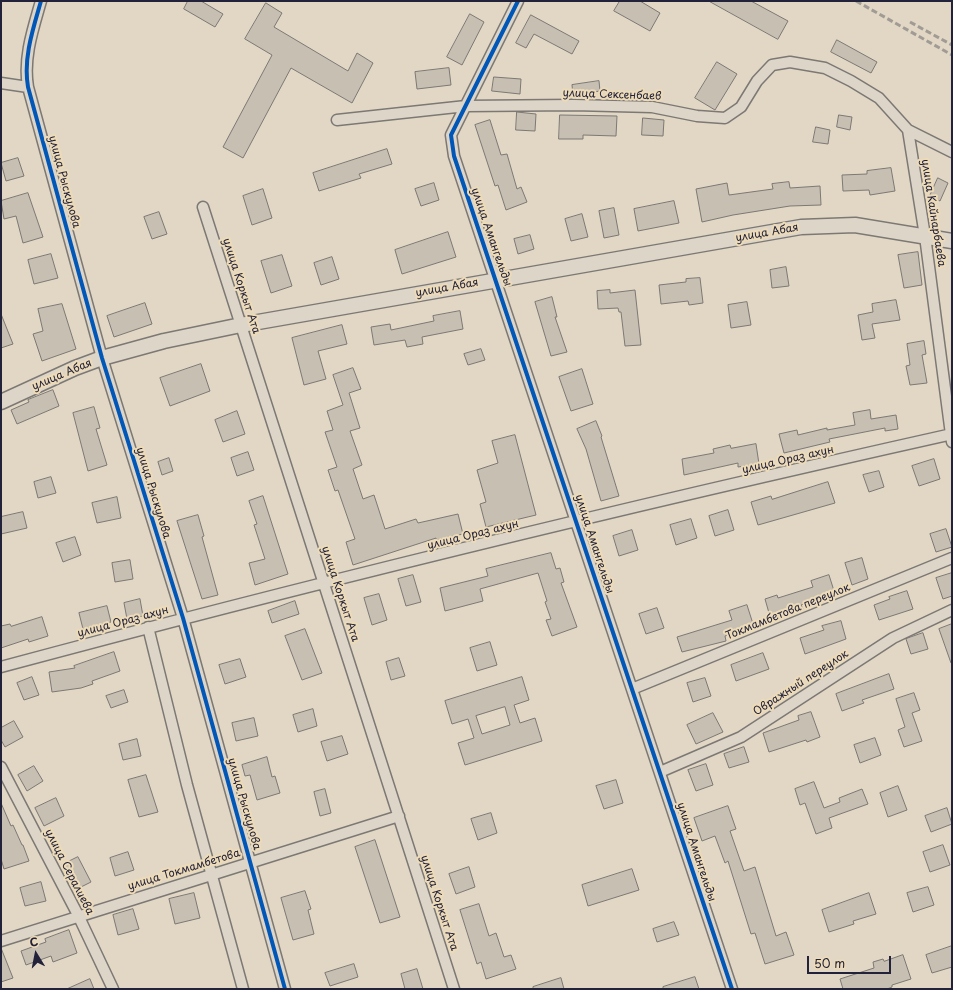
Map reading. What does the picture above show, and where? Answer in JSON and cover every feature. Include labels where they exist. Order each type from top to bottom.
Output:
[{"type":"street","name":"улица Рыскулова","points":[[41,1],[31,35],[26,71],[28,86],[102,358],[183,618],[285,989]]},
{"type":"street","name":"улица Амангельды","points":[[518,1],[452,135],[452,145],[732,989]]},
{"type":"street","name":"улица Сексенбаев","points":[[337,120],[466,106],[574,105],[652,107],[698,116],[725,118],[741,107],[757,81],[772,65],[790,62],[825,68],[851,81],[879,98],[908,130],[952,152]]},
{"type":"street","points":[[1,84],[28,86]]},
{"type":"street","name":"улица Кайнарбаева","points":[[908,130],[926,236],[952,437]]},
{"type":"street","name":"улица Коркыт Ата","points":[[203,207],[454,989]]},
{"type":"street","name":"улица Абая","points":[[1,402],[74,368],[102,358],[164,341],[241,325],[801,227],[855,225],[952,241]]},
{"type":"street","name":"улица Ораз ахун","points":[[1,667],[148,627],[324,583],[577,522],[952,437]]},
{"type":"street","name":"Токмамбетова переулок","points":[[632,689],[952,558]]},
{"type":"street","name":"Овражный переулок","points":[[660,772],[741,737],[893,638],[952,610]]},
{"type":"street","points":[[148,627],[211,874],[243,989]]},
{"type":"street","name":"улица Сералиева","points":[[1,767],[78,915],[113,989]]},
{"type":"street","name":"улица Токмамбетова","points":[[1,941],[78,915],[398,816]]},
{"type":"building","points":[[188,1],[201,1],[223,14],[215,27],[184,9]]},
{"type":"building","points":[[620,1],[640,1],[660,13],[650,31],[614,11]]},
{"type":"building","points":[[709,1],[751,1],[788,21],[778,39]]},
{"type":"building","points":[[266,3],[282,13],[274,27],[348,71],[357,53],[373,63],[352,103],[291,68],[243,158],[223,147],[272,55],[245,39]]},
{"type":"building","points":[[470,14],[484,22],[462,65],[447,57]]},
{"type":"building","points":[[531,15],[579,41],[572,54],[534,34],[526,48],[516,43]]},
{"type":"building","points":[[837,40],[877,62],[871,73],[831,52]]},
{"type":"building","points":[[717,62],[737,74],[715,110],[695,98]]},
{"type":"building","points":[[449,68],[451,85],[417,89],[415,72]]},
{"type":"building","points":[[494,77],[521,79],[520,94],[492,91]]},
{"type":"building","points":[[599,81],[600,91],[573,95],[572,85]]},
{"type":"building","points":[[517,112],[536,114],[535,131],[516,130]]},
{"type":"building","points":[[560,115],[617,116],[616,136],[583,135],[583,139],[559,139]]},
{"type":"building","points":[[839,115],[852,117],[850,130],[837,127]]},
{"type":"building","points":[[643,118],[664,120],[663,136],[642,135]]},
{"type":"building","points":[[490,120],[501,155],[507,154],[517,189],[521,187],[527,202],[506,210],[498,185],[495,186],[475,125]]},
{"type":"building","points":[[816,127],[830,130],[828,144],[813,142]]},
{"type":"building","points":[[387,149],[392,164],[359,174],[361,178],[319,191],[313,173]]},
{"type":"building","points":[[18,158],[24,176],[6,181],[1,163]]},
{"type":"building","points":[[891,168],[895,191],[870,195],[869,190],[843,191],[842,175],[867,174],[867,171]]},
{"type":"building","points":[[938,178],[948,183],[940,201],[930,196]]},
{"type":"building","points":[[789,182],[790,188],[820,186],[821,205],[790,206],[733,215],[702,222],[696,189],[727,183],[729,195],[773,189],[772,184]]},
{"type":"building","points":[[434,183],[439,200],[421,206],[415,189]]},
{"type":"building","points":[[263,189],[272,218],[252,225],[243,196]]},
{"type":"building","points":[[28,193],[43,237],[23,243],[16,216],[4,219],[1,201]]},
{"type":"building","points":[[674,201],[679,223],[638,231],[634,209]]},
{"type":"building","points":[[614,208],[619,235],[604,238],[599,211]]},
{"type":"building","points":[[159,212],[167,234],[152,239],[144,217]]},
{"type":"building","points":[[582,214],[588,237],[571,241],[565,219]]},
{"type":"building","points":[[448,232],[456,257],[402,274],[395,250]]},
{"type":"building","points":[[530,235],[534,249],[518,254],[514,239]]},
{"type":"building","points":[[918,252],[922,285],[904,288],[898,255]]},
{"type":"building","points":[[51,254],[58,278],[34,284],[28,260]]},
{"type":"building","points":[[282,255],[292,286],[271,293],[261,261]]},
{"type":"building","points":[[332,257],[339,279],[321,285],[314,263]]},
{"type":"building","points":[[786,267],[789,286],[772,288],[770,270]]},
{"type":"building","points":[[700,278],[703,303],[689,305],[688,301],[661,304],[659,285],[686,282],[686,279]]},
{"type":"building","points":[[610,290],[610,293],[635,290],[641,345],[625,346],[621,312],[619,312],[618,308],[598,309],[597,291]]},
{"type":"building","points":[[552,297],[557,317],[555,317],[567,352],[551,356],[535,302]]},
{"type":"building","points":[[896,300],[900,320],[872,324],[875,338],[862,340],[858,315],[873,312],[872,304]]},
{"type":"building","points":[[747,302],[751,325],[731,328],[728,305]]},
{"type":"building","points":[[145,303],[152,324],[114,337],[107,316]]},
{"type":"building","points":[[62,304],[76,349],[42,361],[33,334],[43,331],[38,309]]},
{"type":"building","points":[[460,311],[463,329],[422,337],[423,344],[407,347],[405,340],[374,345],[371,327],[390,324],[391,330],[434,321],[433,316]]},
{"type":"building","points":[[1,314],[13,344],[1,348]]},
{"type":"building","points":[[342,325],[347,344],[318,351],[326,379],[304,385],[292,338]]},
{"type":"building","points":[[924,341],[926,354],[922,355],[927,383],[910,385],[906,366],[910,365],[907,344]]},
{"type":"building","points":[[481,349],[485,360],[468,365],[464,354]]},
{"type":"building","points":[[201,364],[210,391],[170,406],[160,378]]},
{"type":"building","points":[[353,368],[361,389],[349,393],[360,428],[350,431],[362,465],[353,469],[363,499],[374,495],[385,529],[416,519],[418,523],[458,514],[463,534],[436,540],[436,538],[353,565],[346,542],[355,539],[338,490],[335,491],[328,470],[337,467],[325,432],[333,430],[327,411],[343,405],[333,375]]},
{"type":"building","points":[[582,369],[593,404],[571,411],[559,377]]},
{"type":"building","points":[[53,390],[59,406],[17,424],[11,410],[29,402],[28,400]]},
{"type":"building","points":[[94,407],[100,428],[96,429],[107,465],[88,471],[73,413]]},
{"type":"building","points":[[870,410],[871,419],[896,415],[898,429],[885,431],[885,428],[829,439],[830,442],[784,453],[779,434],[797,430],[798,435],[827,428],[827,430],[855,425],[853,413]]},
{"type":"building","points":[[237,411],[245,434],[223,442],[215,420]]},
{"type":"building","points":[[596,421],[602,436],[601,437],[619,496],[601,501],[586,449],[577,429]]},
{"type":"building","points":[[515,435],[536,515],[486,527],[480,504],[486,502],[477,470],[498,463],[492,441]]},
{"type":"building","points":[[756,444],[759,464],[738,467],[738,463],[684,475],[682,459],[714,453],[713,449],[730,445],[731,448]]},
{"type":"building","points":[[248,452],[254,470],[237,476],[231,458]]},
{"type":"building","points":[[169,458],[173,471],[162,475],[158,462]]},
{"type":"building","points":[[934,459],[940,479],[919,486],[912,466]]},
{"type":"building","points":[[879,471],[884,487],[869,492],[863,475]]},
{"type":"building","points":[[51,477],[56,493],[38,498],[34,482]]},
{"type":"building","points":[[828,482],[835,503],[758,525],[751,502],[771,496],[772,499]]},
{"type":"building","points":[[263,496],[288,574],[255,585],[249,563],[265,559],[254,525],[257,524],[249,501]]},
{"type":"building","points":[[117,497],[121,518],[97,523],[92,503]]},
{"type":"building","points":[[728,510],[734,530],[715,536],[709,516]]},
{"type":"building","points":[[23,512],[27,528],[1,534],[1,517]]},
{"type":"building","points":[[198,515],[204,536],[202,537],[218,595],[202,599],[177,521]]},
{"type":"building","points":[[691,519],[697,538],[676,545],[670,525]]},
{"type":"building","points":[[946,529],[952,547],[936,552],[930,534]]},
{"type":"building","points":[[632,530],[638,550],[619,556],[613,536]]},
{"type":"building","points":[[75,537],[81,555],[63,562],[56,543]]},
{"type":"building","points":[[551,553],[556,569],[560,568],[564,582],[561,583],[577,627],[552,636],[546,620],[551,619],[545,602],[547,601],[538,573],[480,589],[483,601],[445,611],[440,588],[488,576],[486,569]]},
{"type":"building","points":[[862,558],[868,579],[852,585],[845,563]]},
{"type":"building","points":[[130,560],[133,579],[115,582],[112,563]]},
{"type":"building","points":[[952,573],[952,596],[943,599],[936,578]]},
{"type":"building","points":[[413,575],[421,602],[406,606],[398,579]]},
{"type":"building","points":[[829,575],[835,594],[801,605],[803,609],[771,620],[765,599],[777,595],[778,598],[813,587],[811,581]]},
{"type":"building","points":[[907,591],[913,609],[879,620],[874,605],[890,599],[889,597]]},
{"type":"building","points":[[379,594],[387,620],[372,625],[364,598]]},
{"type":"building","points":[[140,599],[143,616],[127,619],[124,603]]},
{"type":"building","points":[[295,601],[299,614],[272,623],[268,611]]},
{"type":"building","points":[[747,605],[754,627],[725,636],[726,641],[682,652],[677,637],[732,620],[729,611]]},
{"type":"building","points":[[107,606],[111,622],[83,629],[79,613]]},
{"type":"building","points":[[657,608],[664,628],[646,634],[639,614]]},
{"type":"building","points":[[42,617],[48,636],[29,642],[28,639],[1,648],[1,626],[10,624],[11,626]]},
{"type":"building","points":[[841,621],[846,639],[805,654],[800,638],[824,630],[822,626]]},
{"type":"building","points":[[952,624],[952,663],[951,663],[939,629]]},
{"type":"building","points":[[305,629],[322,673],[302,680],[285,636]]},
{"type":"building","points":[[923,633],[928,649],[911,654],[906,639]]},
{"type":"building","points":[[490,642],[497,665],[477,671],[470,648]]},
{"type":"building","points":[[114,652],[120,671],[92,681],[93,684],[81,688],[52,692],[49,672],[75,668],[74,666]]},
{"type":"building","points":[[763,653],[769,669],[736,681],[731,665]]},
{"type":"building","points":[[399,658],[405,676],[391,680],[386,662]]},
{"type":"building","points":[[240,659],[246,677],[225,684],[219,665]]},
{"type":"building","points":[[889,674],[894,689],[862,700],[864,703],[842,711],[836,694]]},
{"type":"building","points":[[32,677],[39,695],[24,700],[17,683]]},
{"type":"building","points":[[522,677],[529,700],[514,705],[520,723],[535,718],[542,741],[465,765],[458,743],[474,738],[468,719],[452,724],[445,701]],"holes":[[[505,707],[510,725],[482,734],[476,716]]]},
{"type":"building","points":[[705,678],[711,696],[693,702],[687,683]]},
{"type":"building","points":[[124,690],[128,702],[111,708],[106,696]]},
{"type":"building","points":[[914,693],[920,710],[912,713],[922,741],[904,747],[898,730],[905,727],[896,699]]},
{"type":"building","points":[[313,709],[317,726],[298,732],[293,715]]},
{"type":"building","points":[[811,712],[820,737],[769,752],[763,733],[799,720],[798,716]]},
{"type":"building","points":[[713,713],[723,732],[696,744],[687,725]]},
{"type":"building","points":[[254,718],[258,736],[236,741],[232,723]]},
{"type":"building","points":[[14,721],[23,737],[5,747],[1,740],[1,728]]},
{"type":"building","points":[[342,736],[348,754],[327,761],[321,742]]},
{"type":"building","points":[[875,738],[881,755],[860,763],[854,745]]},
{"type":"building","points":[[137,739],[141,756],[123,760],[119,744]]},
{"type":"building","points":[[744,747],[749,762],[729,768],[724,754]]},
{"type":"building","points":[[267,757],[272,777],[275,776],[280,793],[257,800],[250,775],[245,776],[242,765]]},
{"type":"building","points":[[706,764],[713,785],[696,791],[688,770]]},
{"type":"building","points":[[34,766],[43,781],[27,791],[18,775]]},
{"type":"building","points":[[146,775],[158,812],[139,817],[128,780]]},
{"type":"building","points":[[616,780],[623,803],[604,809],[596,786]]},
{"type":"building","points":[[814,782],[824,808],[840,802],[839,798],[862,789],[868,804],[829,818],[832,828],[816,834],[805,803],[800,805],[795,789]]},
{"type":"building","points":[[898,786],[907,810],[888,817],[880,793]]},
{"type":"building","points":[[325,789],[331,813],[320,816],[314,792]]},
{"type":"building","points":[[56,798],[64,816],[44,826],[35,808]]},
{"type":"building","points":[[1,803],[11,826],[13,825],[23,845],[29,861],[4,869],[1,859]]},
{"type":"building","points":[[728,806],[736,829],[730,831],[744,871],[755,867],[776,936],[786,932],[794,955],[765,964],[755,933],[751,934],[728,861],[725,863],[715,836],[702,841],[694,818]]},
{"type":"building","points":[[947,808],[952,824],[931,832],[925,816]]},
{"type":"building","points":[[491,813],[497,833],[478,840],[471,819]]},
{"type":"building","points":[[375,840],[400,917],[380,923],[355,847]]},
{"type":"building","points":[[943,845],[950,865],[930,872],[923,852]]},
{"type":"building","points":[[128,852],[134,870],[115,876],[110,858]]},
{"type":"building","points":[[78,857],[91,882],[75,890],[62,865]]},
{"type":"building","points":[[469,867],[475,887],[456,894],[449,874]]},
{"type":"building","points":[[632,869],[639,890],[588,906],[582,885]]},
{"type":"building","points":[[41,882],[46,901],[25,906],[20,888]]},
{"type":"building","points":[[928,887],[934,905],[913,912],[907,893]]},
{"type":"building","points":[[305,891],[311,909],[308,910],[314,934],[293,940],[281,898]]},
{"type":"building","points":[[194,893],[200,918],[175,924],[169,899]]},
{"type":"building","points":[[869,893],[876,914],[853,921],[854,924],[829,932],[822,910]]},
{"type":"building","points":[[479,904],[489,936],[496,933],[504,957],[511,955],[516,969],[486,979],[481,962],[477,964],[460,910]]},
{"type":"building","points":[[133,909],[139,929],[118,935],[113,915]]},
{"type":"building","points":[[674,922],[679,935],[657,942],[653,929]]},
{"type":"building","points":[[69,930],[77,953],[53,962],[51,956],[26,965],[21,951],[46,942],[45,939]]},
{"type":"building","points":[[952,946],[952,967],[932,973],[926,955]]},
{"type":"building","points":[[1,948],[13,978],[1,982]]},
{"type":"building","points":[[903,955],[911,979],[892,985],[892,987],[887,989],[843,989],[840,979],[874,968],[873,962],[883,959],[884,961]]},
{"type":"building","points":[[354,964],[358,977],[330,986],[325,973]]},
{"type":"building","points":[[417,969],[423,989],[405,989],[401,974]]},
{"type":"building","points":[[695,977],[699,989],[663,989],[663,987]]},
{"type":"building","points":[[561,978],[564,989],[533,989],[533,987]]},
{"type":"building","points":[[90,979],[94,989],[67,989]]},
{"type":"railway","points":[[856,1],[952,55]]},
{"type":"railway","points":[[910,22],[952,45]]},
{"type":"cycle path","points":[[41,1],[28,54],[28,87],[102,358],[183,618],[285,989]]},
{"type":"cycle path","points":[[518,1],[451,135],[454,156],[732,989]]}]
